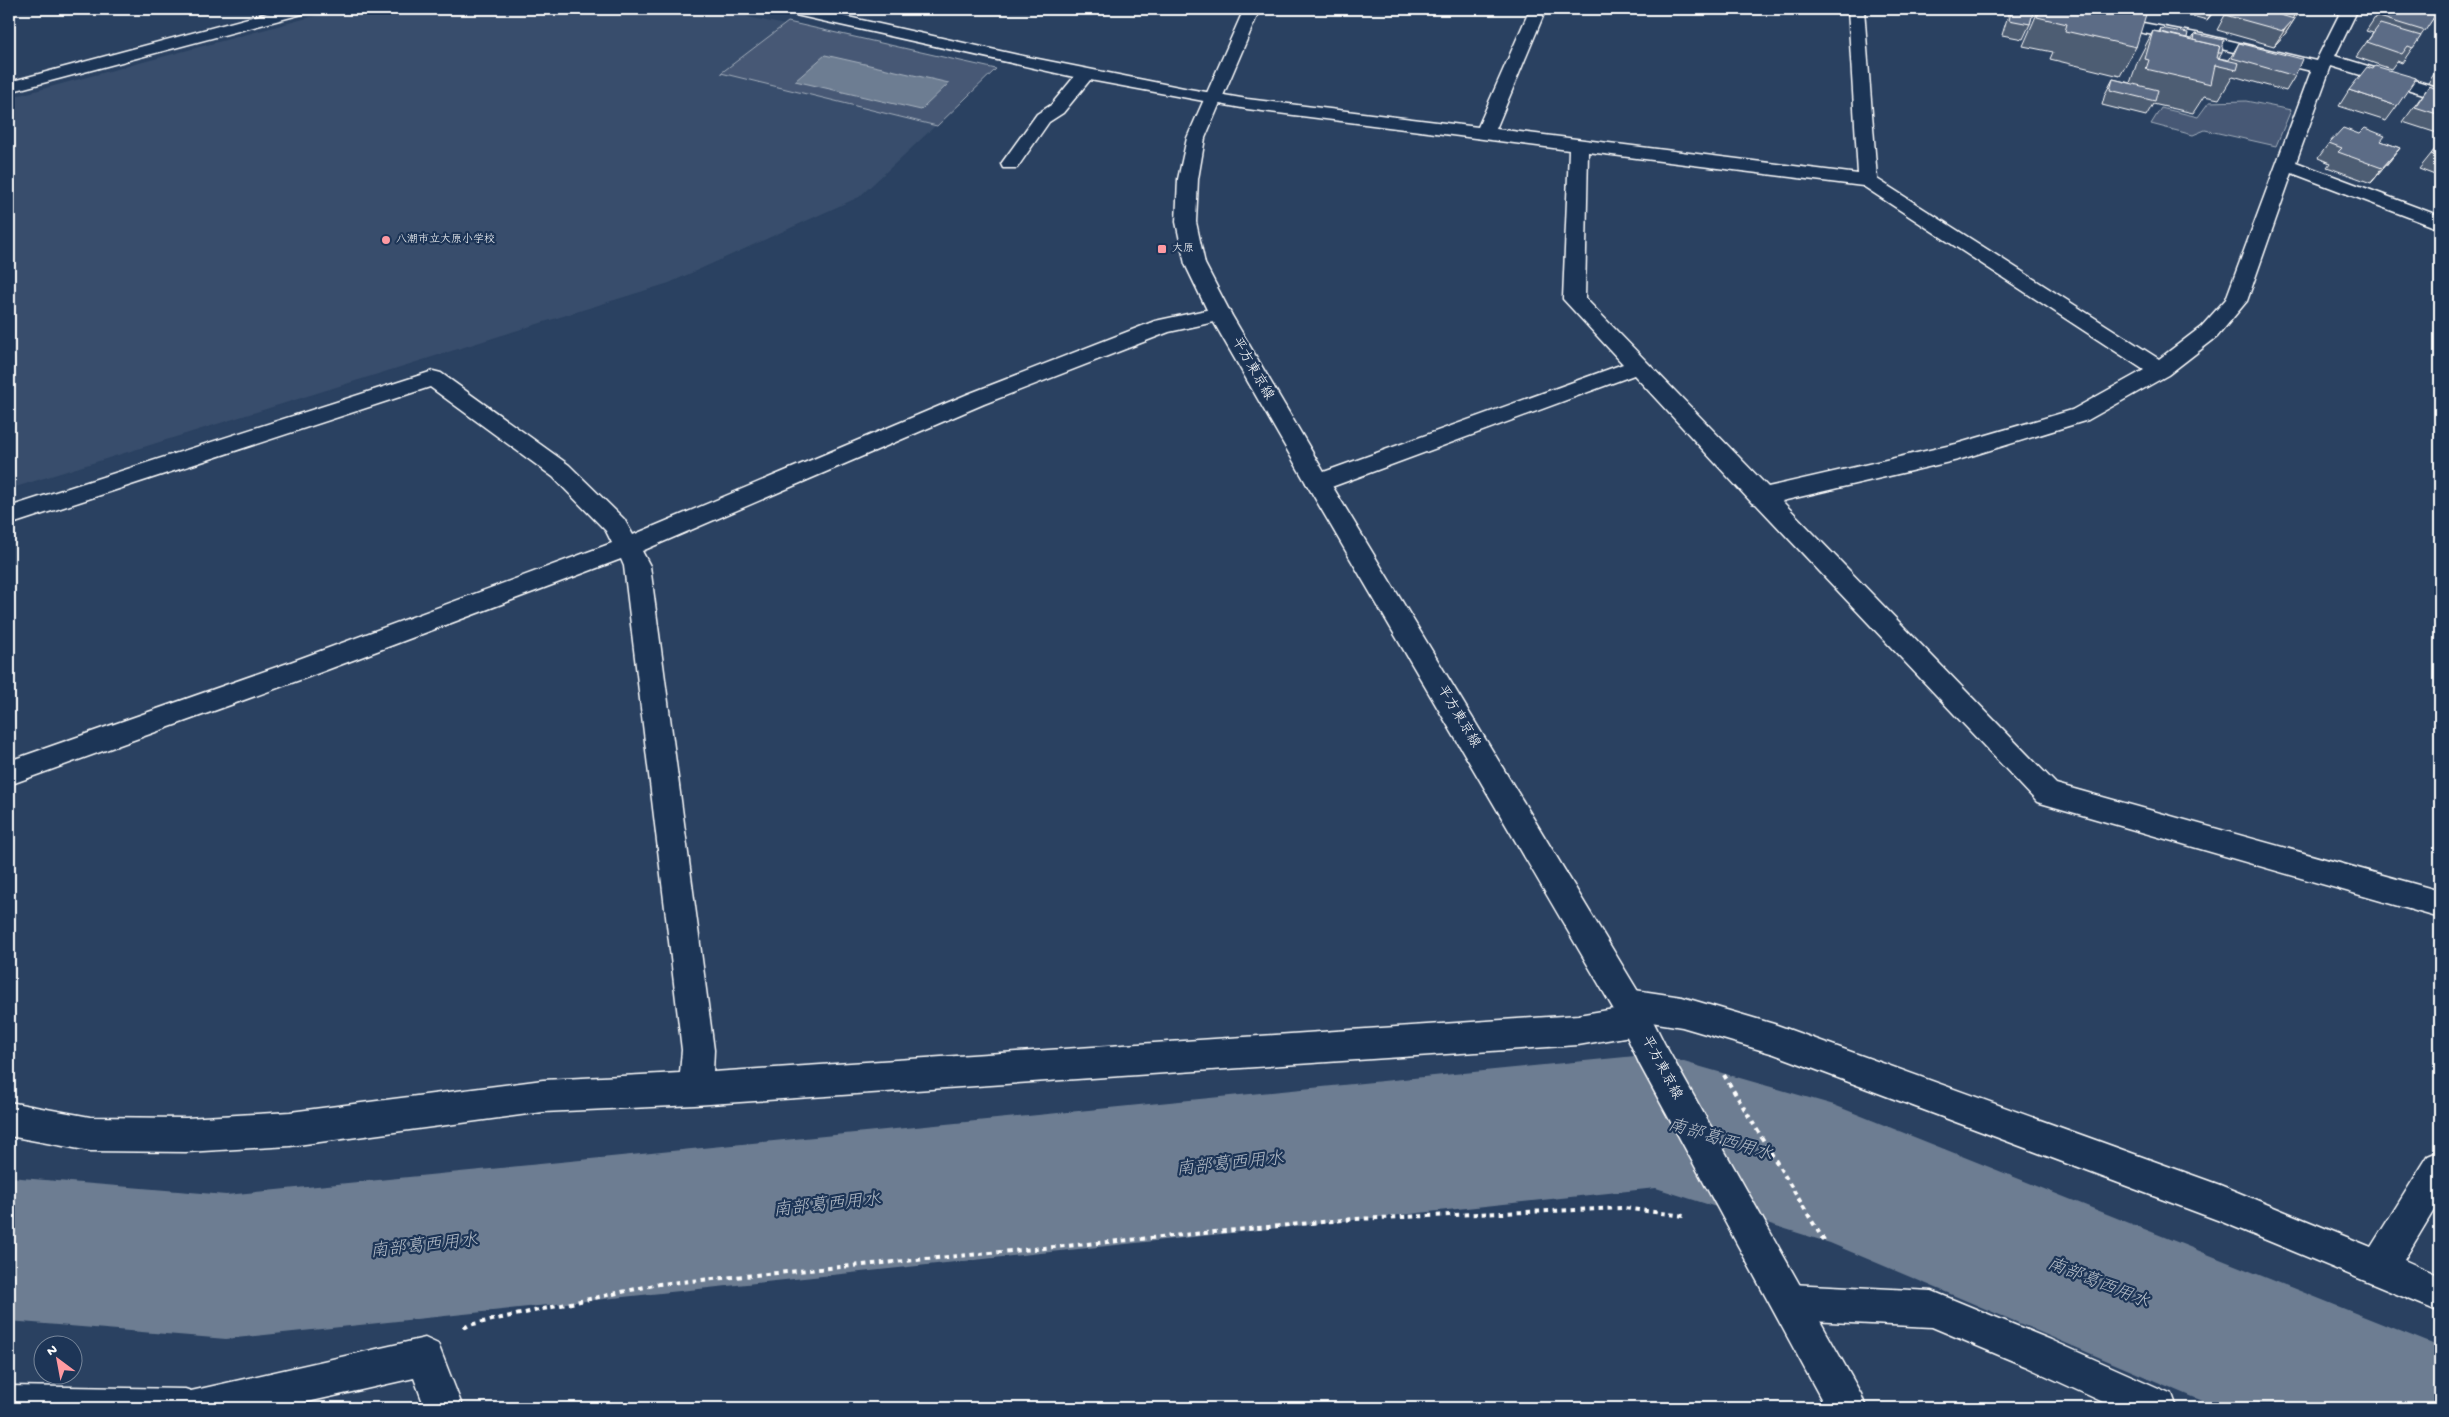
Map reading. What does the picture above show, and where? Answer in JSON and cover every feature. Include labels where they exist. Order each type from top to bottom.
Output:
[{"type":"street","points":[[9,87],[300,9]]},
{"type":"street","points":[[790,9],[1085,75],[1214,98],[1868,181],[2160,370]]},
{"type":"street","name":"平方東京線","points":[[1252,9],[1196,138],[1188,178],[1186,222],[1195,264],[1220,314],[1318,483],[1632,1012],[1652,1054],[1847,1408]]},
{"type":"street","points":[[1485,133],[1538,9]]},
{"type":"street","points":[[1856,9],[1868,181]]},
{"type":"street","points":[[2044,9],[2323,63],[2440,94]]},
{"type":"street","points":[[1762,497],[1958,452],[2080,415],[2160,370],[2210,332],[2236,301],[2323,63],[2350,9]]},
{"type":"street","points":[[2418,9],[2440,15]]},
{"type":"street","points":[[1010,164],[1043,118],[1057,109],[1085,75]]},
{"type":"street","points":[[1579,145],[1574,299],[2047,792],[2440,905]]},
{"type":"street","points":[[2285,164],[2440,223]]},
{"type":"street","points":[[9,772],[298,670],[628,547],[994,392],[1162,326],[1220,314]]},
{"type":"street","points":[[1318,483],[1638,366]]},
{"type":"street","points":[[9,516],[433,378],[561,471],[615,525],[637,566],[698,1050],[695,1088]]},
{"type":"street","points":[[9,1119],[90,1134],[186,1134],[290,1129],[543,1096],[695,1088],[1578,1030],[1632,1012],[1682,1012],[1774,1039],[2220,1203],[2440,1294]]},
{"type":"street","points":[[2379,1268],[2440,1168]]},
{"type":"street","points":[[1790,1302],[1932,1310],[2038,1354],[2158,1408]]},
{"type":"street","points":[[197,1408],[425,1356],[444,1408]]},
{"type":"street","points":[[9,1405],[185,1408]]},
{"type":"path","points":[[1720,1069],[1824,1241]]},
{"type":"path","points":[[425,1356],[469,1325],[659,1284],[1354,1219],[1624,1208],[1746,1225]]},
{"type":"shaded area","name":"八潮市立大原小学校","points":[[341,9],[737,9],[748,17],[994,71],[859,197],[669,283],[9,489],[9,98]]},
{"type":"shaded area","points":[[788,22],[996,69],[937,126],[721,73]]},
{"type":"shaded area","points":[[825,55],[949,83],[921,110],[795,81]]},
{"type":"shaded area","points":[[2246,101],[2291,110],[2276,146],[2205,130],[2193,135],[2151,124],[2161,108],[2198,117],[2209,102]]},
{"type":"building","points":[[2012,9],[2034,9],[2030,24],[2009,20]]},
{"type":"building","points":[[2041,9],[2135,9],[2147,11],[2136,47],[2065,31],[2067,24],[2037,17]]},
{"type":"building","points":[[2231,9],[2261,9],[2294,19],[2283,31],[2225,15]]},
{"type":"building","points":[[2270,9],[2300,9],[2294,16]]},
{"type":"building","points":[[2382,9],[2430,9],[2438,11],[2425,31],[2376,16]]},
{"type":"building","points":[[2380,24],[2421,36],[2413,48],[2408,46],[2402,54],[2367,42]]},
{"type":"building","points":[[2161,28],[2188,33],[2187,38],[2160,32]]},
{"type":"building","points":[[2153,31],[2220,46],[2217,58],[2239,63],[2237,70],[2215,65],[2211,84],[2146,69],[2149,60],[2145,59]]},
{"type":"building","points":[[2195,34],[2224,40],[2222,53],[2218,53],[2220,46],[2194,40]]},
{"type":"building","points":[[2239,43],[2302,59],[2295,76],[2232,58]]},
{"type":"building","points":[[2375,66],[2416,78],[2397,106],[2349,90],[2367,67],[2373,69]]},
{"type":"building","points":[[2113,79],[2158,90],[2155,101],[2110,90]]},
{"type":"building","points":[[2429,86],[2440,90],[2440,115],[2415,107]]},
{"type":"building","points":[[2343,128],[2359,134],[2365,128],[2385,136],[2381,141],[2400,148],[2382,168],[2338,152],[2342,148],[2329,143]]},
{"type":"building","points":[[2440,143],[2440,158],[2431,154]]},
{"type":"waterway","name":"南部葛西用水","points":[[9,1249],[226,1267],[1656,1121],[1834,1175],[2401,1408]]},
{"type":"place","name":"八潮市立大原小学校","points":[[386,240]]},
{"type":"place","name":"大原","points":[[1162,249]]}]
